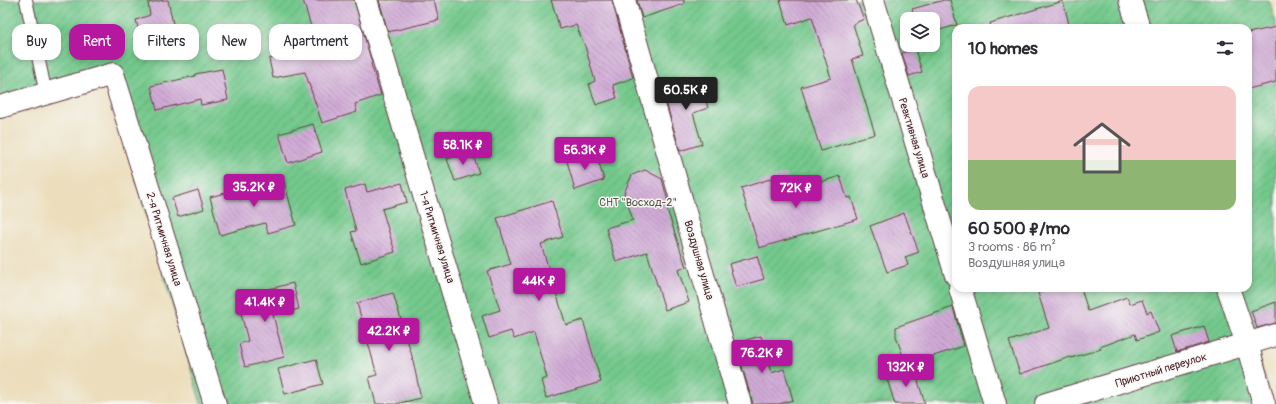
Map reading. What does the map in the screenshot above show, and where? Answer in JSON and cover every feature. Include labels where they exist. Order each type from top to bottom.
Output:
[{"type":"street","name":"1-я Ритмичная улица","points":[[366,0],[486,404]]},
{"type":"street","name":"Воздушная улица","points":[[624,0],[740,404]]},
{"type":"street","name":"Реактивная улица","points":[[873,0],[952,262]]},
{"type":"street","points":[[1130,0],[1138,24]]},
{"type":"street","name":"2-я Ритмичная улица","points":[[46,94],[113,74],[216,404]]},
{"type":"street","points":[[0,107],[46,94]]},
{"type":"street","points":[[961,292],[995,404]]},
{"type":"street","points":[[1229,292],[1247,344],[1264,404]]},
{"type":"street","name":"Приютный переулок","points":[[1046,404],[1276,335]]},
{"type":"lane","points":[[26,0],[46,94]]},
{"type":"green space","name":"СНТ \"Восход-2\"","points":[[0,0],[1269,0],[1276,22],[1276,346],[1257,352],[1273,404],[201,404],[108,84],[0,114]]},
{"type":"building","points":[[168,0],[173,24],[137,24],[136,20],[150,15],[148,3]]},
{"type":"building","points":[[303,0],[354,0],[361,24],[310,24]]},
{"type":"building","points":[[379,0],[434,0],[439,20],[388,32]]},
{"type":"building","points":[[551,0],[612,0],[633,78],[613,85],[617,98],[596,105],[589,84],[595,81],[585,46],[576,25],[560,29]]},
{"type":"building","points":[[637,0],[684,0],[684,4],[642,18]]},
{"type":"building","points":[[780,0],[856,0],[864,19],[853,24],[863,56],[852,59],[875,134],[821,151],[801,87],[831,78],[812,17],[788,25]]},
{"type":"building","points":[[944,0],[950,0],[957,24],[952,24],[952,26],[940,30],[940,12],[913,12],[912,9]]},
{"type":"building","points":[[1063,1],[1069,24],[990,24]]},
{"type":"building","points":[[1276,27],[1276,82],[1252,88],[1252,32]]},
{"type":"building","points":[[362,28],[381,95],[355,104],[357,112],[322,123],[305,72],[273,78],[269,60],[362,60]]},
{"type":"building","points":[[916,52],[922,72],[909,76],[902,53]]},
{"type":"building","points":[[222,69],[228,100],[201,105],[200,99],[157,110],[151,86],[195,76],[195,74]]},
{"type":"building","points":[[699,77],[708,108],[693,113],[702,144],[680,151],[662,88]]},
{"type":"building","points":[[313,124],[322,152],[288,163],[279,134]]},
{"type":"building","points":[[472,151],[479,173],[455,181],[447,159]]},
{"type":"building","points":[[596,153],[604,180],[575,190],[567,161]]},
{"type":"building","points":[[645,170],[662,179],[668,202],[665,203],[686,267],[678,270],[689,302],[665,310],[647,252],[616,262],[606,228],[633,220],[624,193],[632,175]]},
{"type":"building","points":[[786,174],[791,191],[840,176],[847,198],[851,197],[858,219],[759,248],[741,188]]},
{"type":"building","points":[[283,178],[296,225],[268,233],[265,223],[220,235],[210,197]]},
{"type":"building","points":[[402,183],[407,202],[382,209],[395,252],[361,263],[351,232],[356,231],[345,190],[365,184],[367,192]]},
{"type":"building","points":[[198,190],[204,209],[178,217],[172,198]]},
{"type":"building","points":[[552,201],[563,237],[541,244],[566,325],[583,320],[601,382],[546,398],[541,380],[547,378],[534,332],[514,339],[511,331],[489,338],[482,316],[500,310],[487,271],[511,264],[497,218]]},
{"type":"building","points":[[904,213],[919,252],[905,257],[908,265],[887,272],[870,226]]},
{"type":"building","points":[[757,256],[764,279],[736,287],[729,264]]},
{"type":"building","points":[[293,283],[299,309],[273,315],[284,357],[245,367],[239,344],[248,341],[237,297]]},
{"type":"building","points":[[1082,292],[1088,311],[1127,297],[1130,304],[1142,300],[1147,313],[1151,311],[1159,332],[1137,340],[1135,334],[1100,347],[1101,349],[1071,358],[1070,357],[1020,374],[1009,341],[1049,328],[1038,293]]},
{"type":"building","points":[[393,293],[412,356],[421,398],[396,404],[376,404],[369,377],[377,375],[357,303]]},
{"type":"building","points":[[1276,302],[1276,323],[1257,328],[1251,311]]},
{"type":"building","points":[[953,307],[964,346],[906,365],[896,336],[896,327]]},
{"type":"building","points":[[1204,326],[1209,342],[1177,352],[1172,336]]},
{"type":"building","points":[[761,336],[771,373],[784,369],[793,400],[779,404],[753,404],[735,343]]},
{"type":"building","points":[[316,359],[323,384],[285,394],[278,369]]},
{"type":"building","points":[[914,368],[925,404],[895,404],[886,376]]}]
